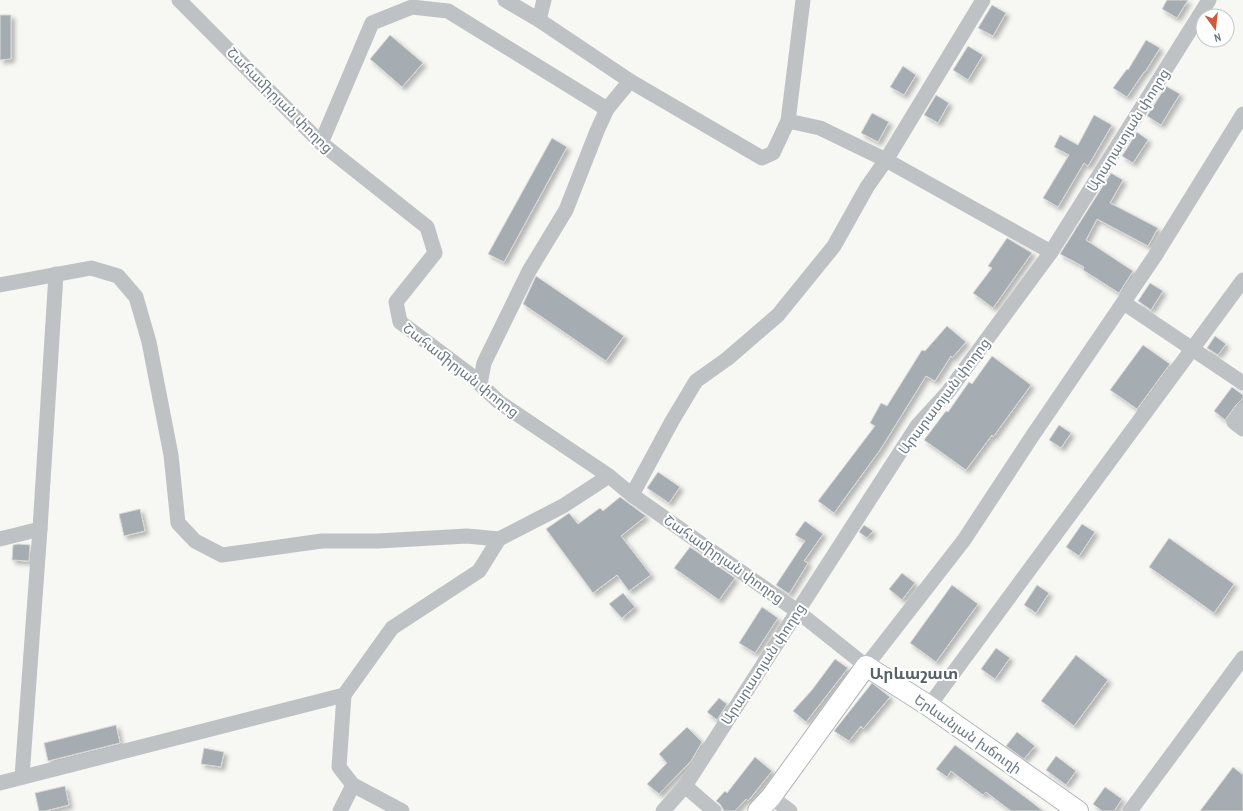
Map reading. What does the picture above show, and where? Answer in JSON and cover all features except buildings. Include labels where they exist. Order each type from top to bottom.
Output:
[{"type":"main road","name":"Երևանյան խճուղի","points":[[866,666],[929,706],[1078,811]]},
{"type":"main road","points":[[765,804],[866,666]]},
{"type":"street","name":"Շահամիրյան փողոց","points":[[180,0],[321,143],[427,227],[435,253],[396,302],[400,322],[468,373],[498,402],[609,476],[632,495],[797,611],[866,666]]},
{"type":"street","points":[[505,0],[539,20],[630,81],[762,158],[773,152],[788,121],[803,0]]},
{"type":"street","points":[[539,20],[544,0]]},
{"type":"street","points":[[632,495],[672,421],[696,381],[727,359],[778,315],[834,246],[867,187],[886,160],[983,0]]},
{"type":"street","name":"Արարատյան փողոց","points":[[663,811],[685,786],[917,426],[948,392],[1051,252],[1210,0]]},
{"type":"street","points":[[321,143],[372,23],[412,7],[448,11],[607,109]]},
{"type":"street","points":[[480,384],[484,363],[529,271],[566,210],[607,109],[630,81]]},
{"type":"street","points":[[866,666],[964,540],[1031,438],[1155,256],[1243,114]]},
{"type":"street","points":[[788,121],[820,128],[886,160],[1051,252]]},
{"type":"street","points":[[0,285],[91,268],[118,276],[136,297],[149,342],[171,454],[178,523],[195,541],[222,555],[322,541],[378,541],[466,536],[500,539]]},
{"type":"street","points":[[22,777],[40,529],[56,274]]},
{"type":"street","points":[[929,706],[1243,280]]},
{"type":"street","points":[[1124,303],[1243,383]]},
{"type":"street","points":[[1243,410],[1234,422],[1243,430]]},
{"type":"street","points":[[402,811],[353,785],[339,767],[344,695],[392,628],[479,571],[500,539],[563,506],[609,476]]},
{"type":"street","points":[[0,540],[40,529]]},
{"type":"street","points":[[1130,811],[1243,658]]},
{"type":"street","points":[[0,783],[344,695]]},
{"type":"street","points":[[340,811],[353,785]]},
{"type":"street","points":[[685,786],[714,811]]},
{"type":"street","points":[[765,804],[790,811]]},
{"type":"district","name":"Արևաշատ","points":[[914,673]]}]
